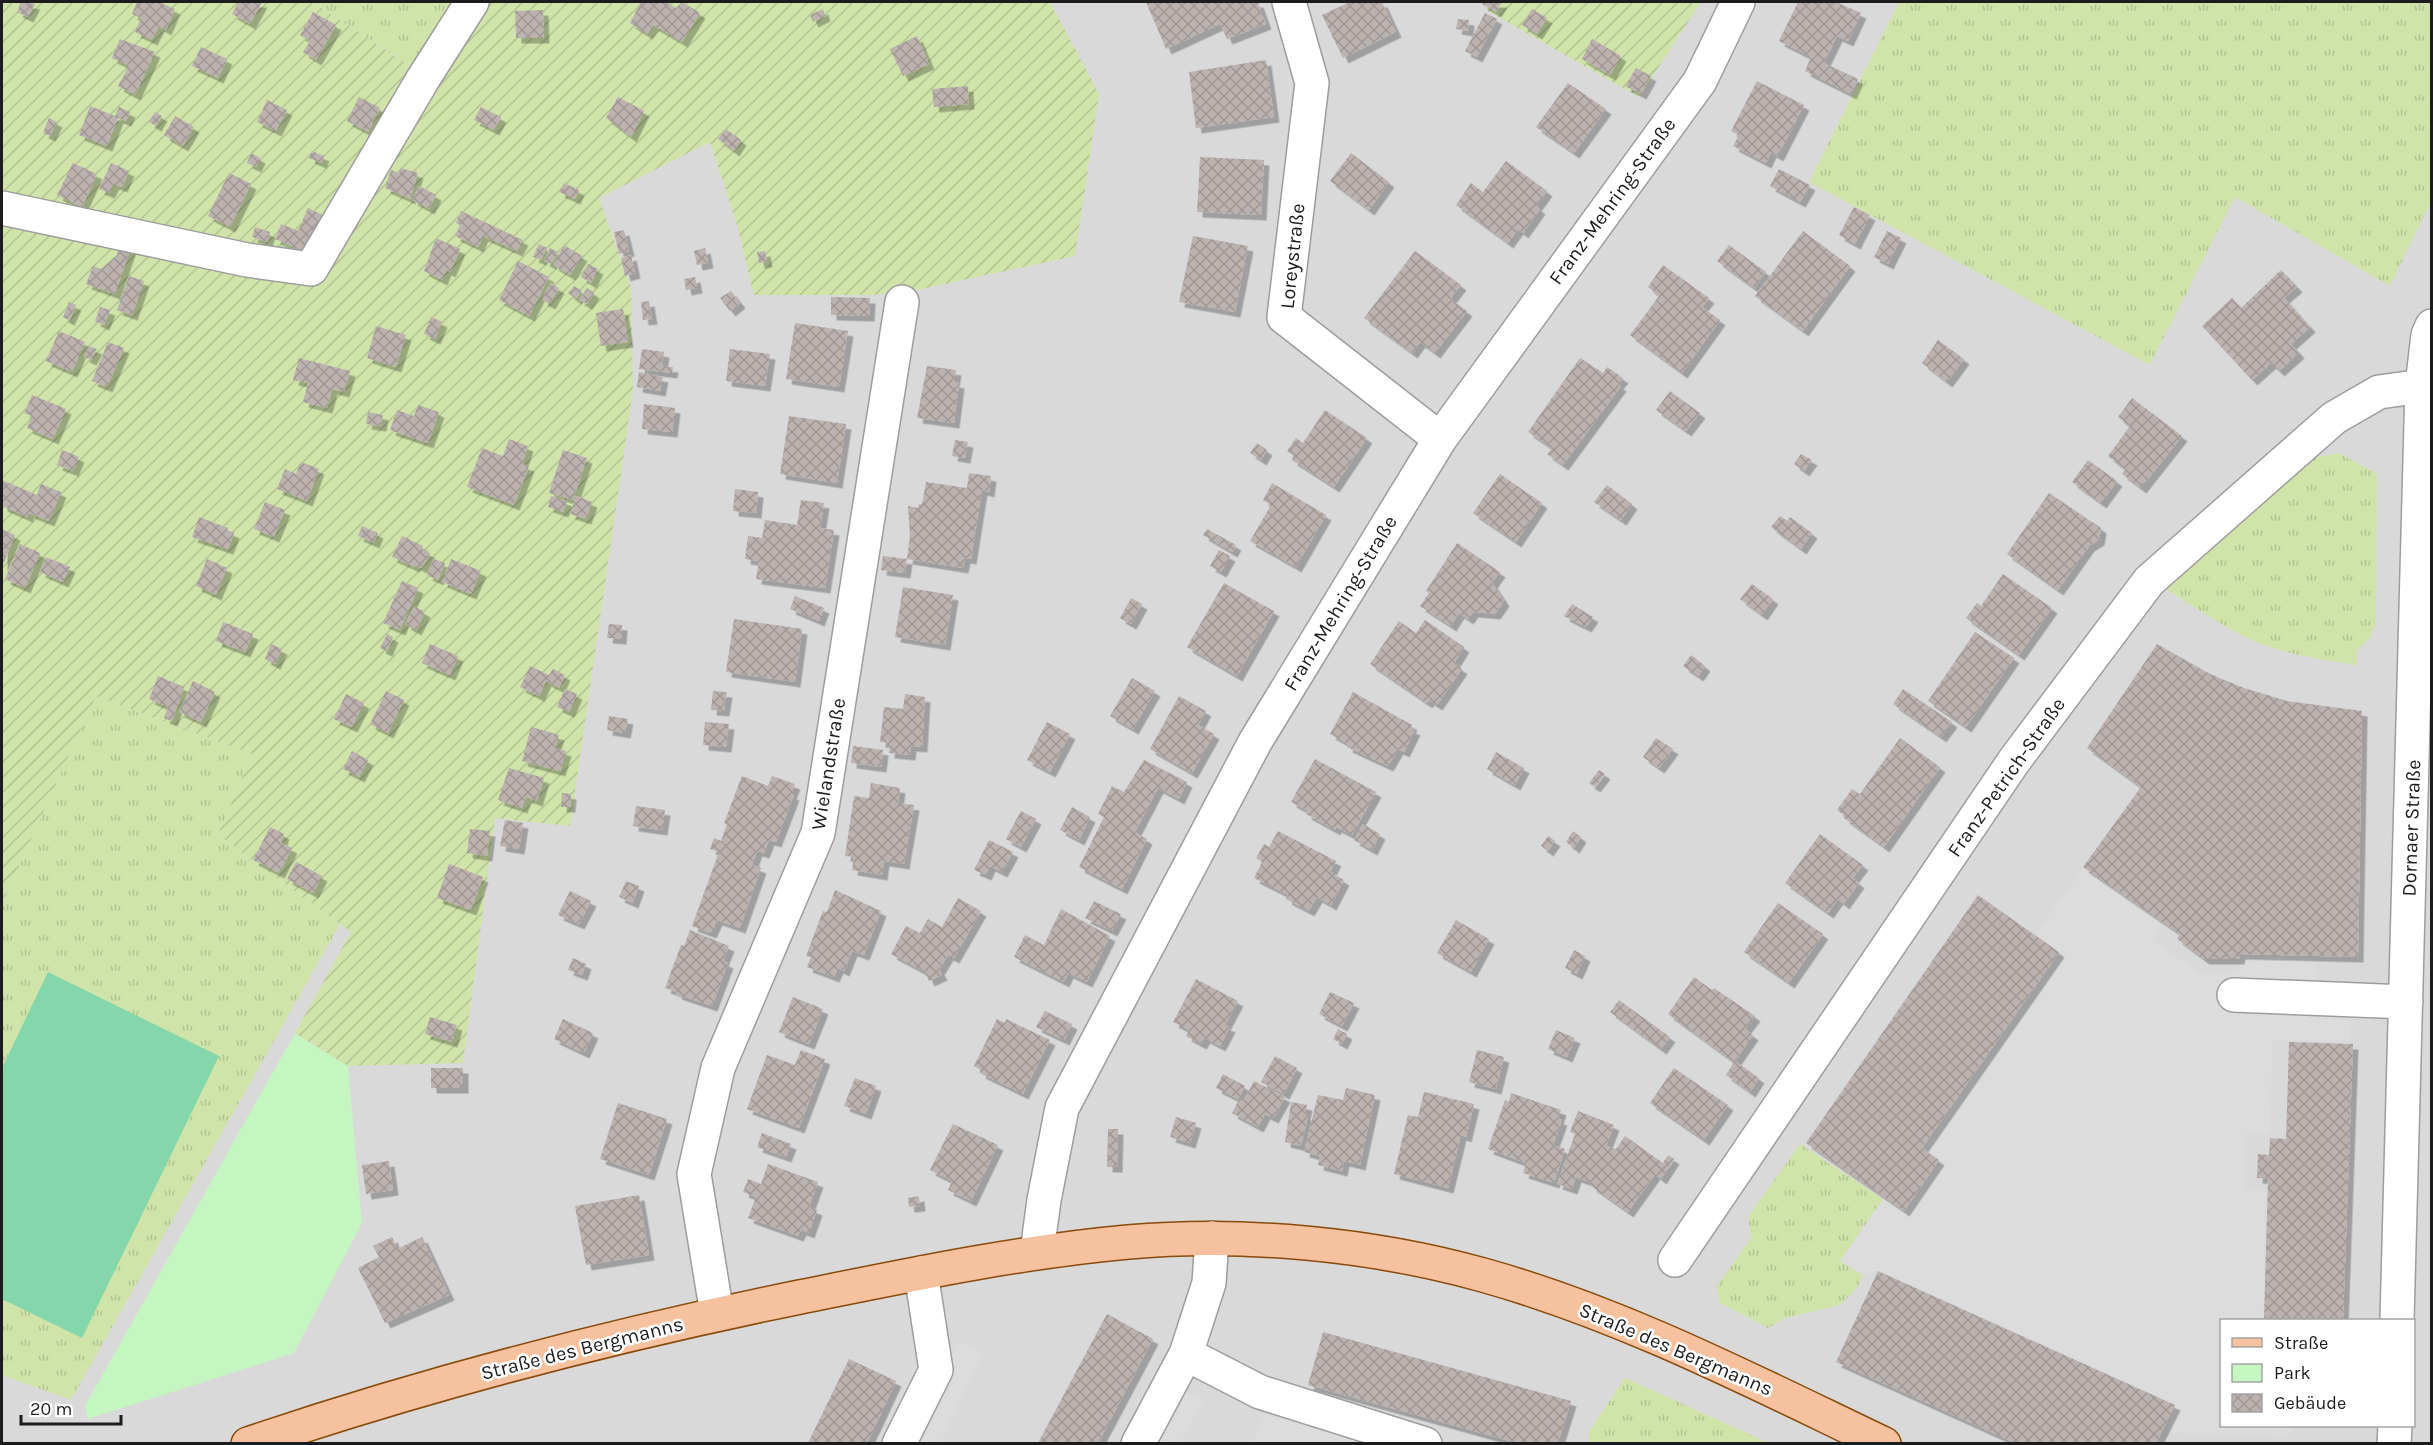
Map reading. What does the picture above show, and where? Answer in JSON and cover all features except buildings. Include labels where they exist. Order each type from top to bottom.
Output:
[{"type":"main road","name":"Straße des Bergmanns","points":[[248,1443],[308,1434],[511,1366],[717,1314],[1037,1252],[1131,1242],[1212,1238],[1294,1242],[1385,1255],[1482,1275],[1624,1323],[1884,1443]]},
{"type":"street","points":[[2,208],[247,260],[310,269],[423,79],[472,2]]},
{"type":"street","name":"Loreystraße","points":[[1289,2],[1312,83],[1284,317],[1440,439]]},
{"type":"street","name":"Franz-Mehring-Straße","points":[[1037,1252],[1044,1200],[1062,1108],[1255,742],[1440,439],[1700,81],[1738,2]]},
{"type":"street","name":"Wielandstraße","points":[[717,1314],[694,1174],[718,1068],[818,834],[902,302]]},
{"type":"street","name":"Dornaer Straße","points":[[2397,1319],[2406,1002],[2423,690],[2426,451],[2422,386],[2430,331]]},
{"type":"street","name":"Franz-Petrich-Straße","points":[[1675,1260],[2014,761],[2149,581],[2334,418],[2379,392],[2422,386]]},
{"type":"street","points":[[2234,995],[2406,1002]]},
{"type":"street","points":[[1138,1443],[1186,1354],[1209,1282],[1212,1238]]},
{"type":"street","points":[[899,1443],[936,1370],[921,1273]]},
{"type":"street","points":[[1186,1354],[1260,1392],[1425,1443]]},
{"type":"street","points":[[2394,1443],[2395,1427]]},
{"type":"shaded area","points":[[2,2],[2431,2],[2431,1443],[2,1444]]},
{"type":"shaded area","points":[[2083,869],[2163,926],[2152,940],[2203,975],[2240,973],[2241,956],[2317,958],[2313,1018],[2351,1020],[2350,1041],[2272,1040],[2270,1134],[2245,1134],[2244,1189],[2266,1190],[2263,1319],[2220,1319],[2220,1427],[2291,1427],[2291,1435],[2167,1433],[2174,1404],[1878,1271],[1863,1275],[1840,1261],[1883,1199],[1903,1212],[1939,1160],[1922,1148],[2058,952],[2035,935]]},
{"type":"shaded area","points":[[959,1341],[983,1352],[940,1443],[911,1444]]},
{"type":"shaded area","points":[[1179,1388],[1203,1401],[1180,1443],[1150,1444]]},
{"type":"shaded area","points":[[1265,1414],[1364,1443],[1252,1443]]},
{"type":"green space","points":[[2,2],[312,2],[412,67],[457,2],[1050,2],[1099,94],[1075,256],[912,291],[872,295],[754,295],[736,221],[710,142],[599,198],[631,288],[633,390],[570,826],[495,818],[463,1063],[348,1066],[295,1033],[351,932],[218,835],[252,754],[96,696],[2,903]]},
{"type":"green space","points":[[312,2],[457,2],[413,67]]},
{"type":"green space","points":[[1486,2],[1701,2],[1639,97],[1488,11]]},
{"type":"green space","points":[[1899,2],[2431,2],[2431,201],[2390,286],[2235,197],[2150,365],[1809,182]]},
{"type":"green space","points":[[2339,453],[2377,474],[2376,625],[2370,638],[2357,650],[2356,665],[2297,654],[2254,641],[2166,589],[2226,530],[2313,458]]},
{"type":"green space","points":[[96,696],[252,754],[218,835],[340,924],[71,1400],[2,1375],[2,903]]},
{"type":"green space","points":[[48,972],[219,1056],[82,1338],[2,1299],[2,1068]]},
{"type":"green space","points":[[295,1033],[348,1066],[362,1223],[294,1353],[88,1419],[85,1406]]},
{"type":"green space","points":[[1800,1144],[1883,1199],[1841,1260],[1863,1275],[1857,1288],[1840,1305],[1785,1318],[1768,1328],[1720,1303],[1716,1287],[1751,1238],[1748,1217]]},
{"type":"green space","points":[[1625,1378],[1769,1443],[1589,1443],[1588,1433]]}]
